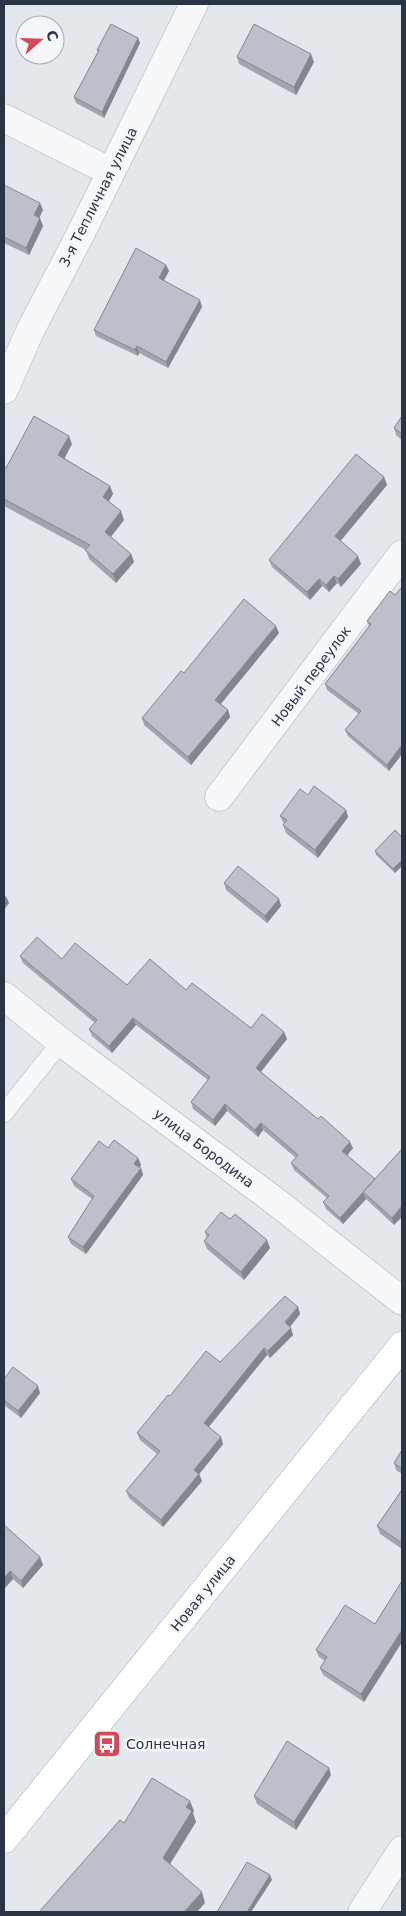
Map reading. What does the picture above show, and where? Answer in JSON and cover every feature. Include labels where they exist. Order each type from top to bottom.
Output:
[{"type":"main road","name":"Новая улица","points":[[4,1839],[402,1346]]},
{"type":"street","name":"3-я Тепличная улица","points":[[4,390],[30,331],[194,4]]},
{"type":"street","points":[[4,118],[111,172]]},
{"type":"street","name":"Новый переулок","points":[[219,797],[402,554]]},
{"type":"street","name":"улица Бородина","points":[[4,996],[62,1042],[275,1201],[402,1301]]},
{"type":"street","points":[[362,1912],[402,1850]]},
{"type":"lane","points":[[4,1114],[62,1042]]},
{"type":"building","points":[[111,24],[138,38],[102,112],[74,97]]},
{"type":"building","points":[[254,24],[311,54],[294,87],[237,57]]},
{"type":"building","points":[[4,185],[40,203],[34,215],[40,218],[26,248],[4,237]]},
{"type":"building","points":[[136,248],[166,265],[159,278],[200,300],[166,362],[137,346],[135,350],[94,330]]},
{"type":"building","points":[[34,416],[69,436],[58,455],[110,486],[103,497],[121,511],[105,532],[131,554],[113,574],[85,550],[90,545],[4,499],[4,467],[6,468]]},
{"type":"building","points":[[402,416],[402,434],[394,428]]},
{"type":"building","points":[[356,454],[384,477],[335,536],[358,556],[338,579],[334,576],[326,585],[319,579],[307,592],[269,560]]},
{"type":"building","points":[[402,587],[402,745],[387,765],[345,730],[361,711],[325,684],[371,624],[367,621],[390,591],[395,595]]},
{"type":"building","points":[[244,599],[276,626],[215,700],[228,710],[188,757],[142,718],[181,671],[184,673]]},
{"type":"building","points":[[314,786],[346,810],[315,850],[283,825],[287,820],[280,816],[300,789],[308,795]]},
{"type":"building","points":[[395,830],[402,837],[402,860],[393,869],[375,851]]},
{"type":"building","points":[[238,866],[279,899],[265,916],[224,883]]},
{"type":"building","points":[[37,937],[62,959],[75,943],[127,985],[150,959],[186,990],[192,983],[251,1028],[262,1014],[284,1032],[256,1068],[318,1119],[321,1116],[350,1142],[342,1151],[375,1179],[340,1218],[323,1202],[329,1196],[291,1163],[298,1155],[261,1123],[255,1130],[225,1104],[213,1120],[191,1102],[210,1077],[133,1018],[109,1046],[89,1029],[97,1020],[20,956]]},
{"type":"building","points":[[114,1140],[138,1158],[134,1164],[141,1168],[83,1247],[68,1237],[94,1196],[71,1179],[99,1141],[108,1148]]},
{"type":"building","points":[[402,1149],[402,1206],[392,1218],[363,1192]]},
{"type":"building","points":[[221,1212],[230,1219],[235,1214],[267,1240],[241,1272],[204,1241],[209,1235],[205,1232]]},
{"type":"building","points":[[285,1296],[298,1307],[285,1322],[291,1328],[268,1351],[264,1348],[204,1423],[221,1437],[194,1470],[199,1474],[161,1520],[126,1491],[160,1451],[137,1433],[206,1351],[220,1362]]},
{"type":"building","points":[[13,1367],[38,1386],[18,1411],[4,1400],[4,1379]]},
{"type":"building","points":[[402,1450],[402,1469],[394,1463]]},
{"type":"building","points":[[402,1490],[402,1543],[377,1526]]},
{"type":"building","points":[[4,1525],[40,1557],[21,1581],[10,1571],[4,1578]]},
{"type":"building","points":[[402,1581],[402,1630],[361,1694],[320,1668],[327,1657],[316,1650],[345,1605],[375,1624]]},
{"type":"building","points":[[287,1741],[329,1768],[294,1822],[254,1796]]},
{"type":"building","points":[[152,1778],[190,1801],[186,1807],[192,1811],[163,1858],[202,1892],[184,1912],[39,1912],[120,1820],[124,1823]]},
{"type":"building","points":[[247,1862],[270,1875],[247,1912],[217,1912]]},
{"type":"place","name":"Солнечная","points":[[107,1744]]}]
